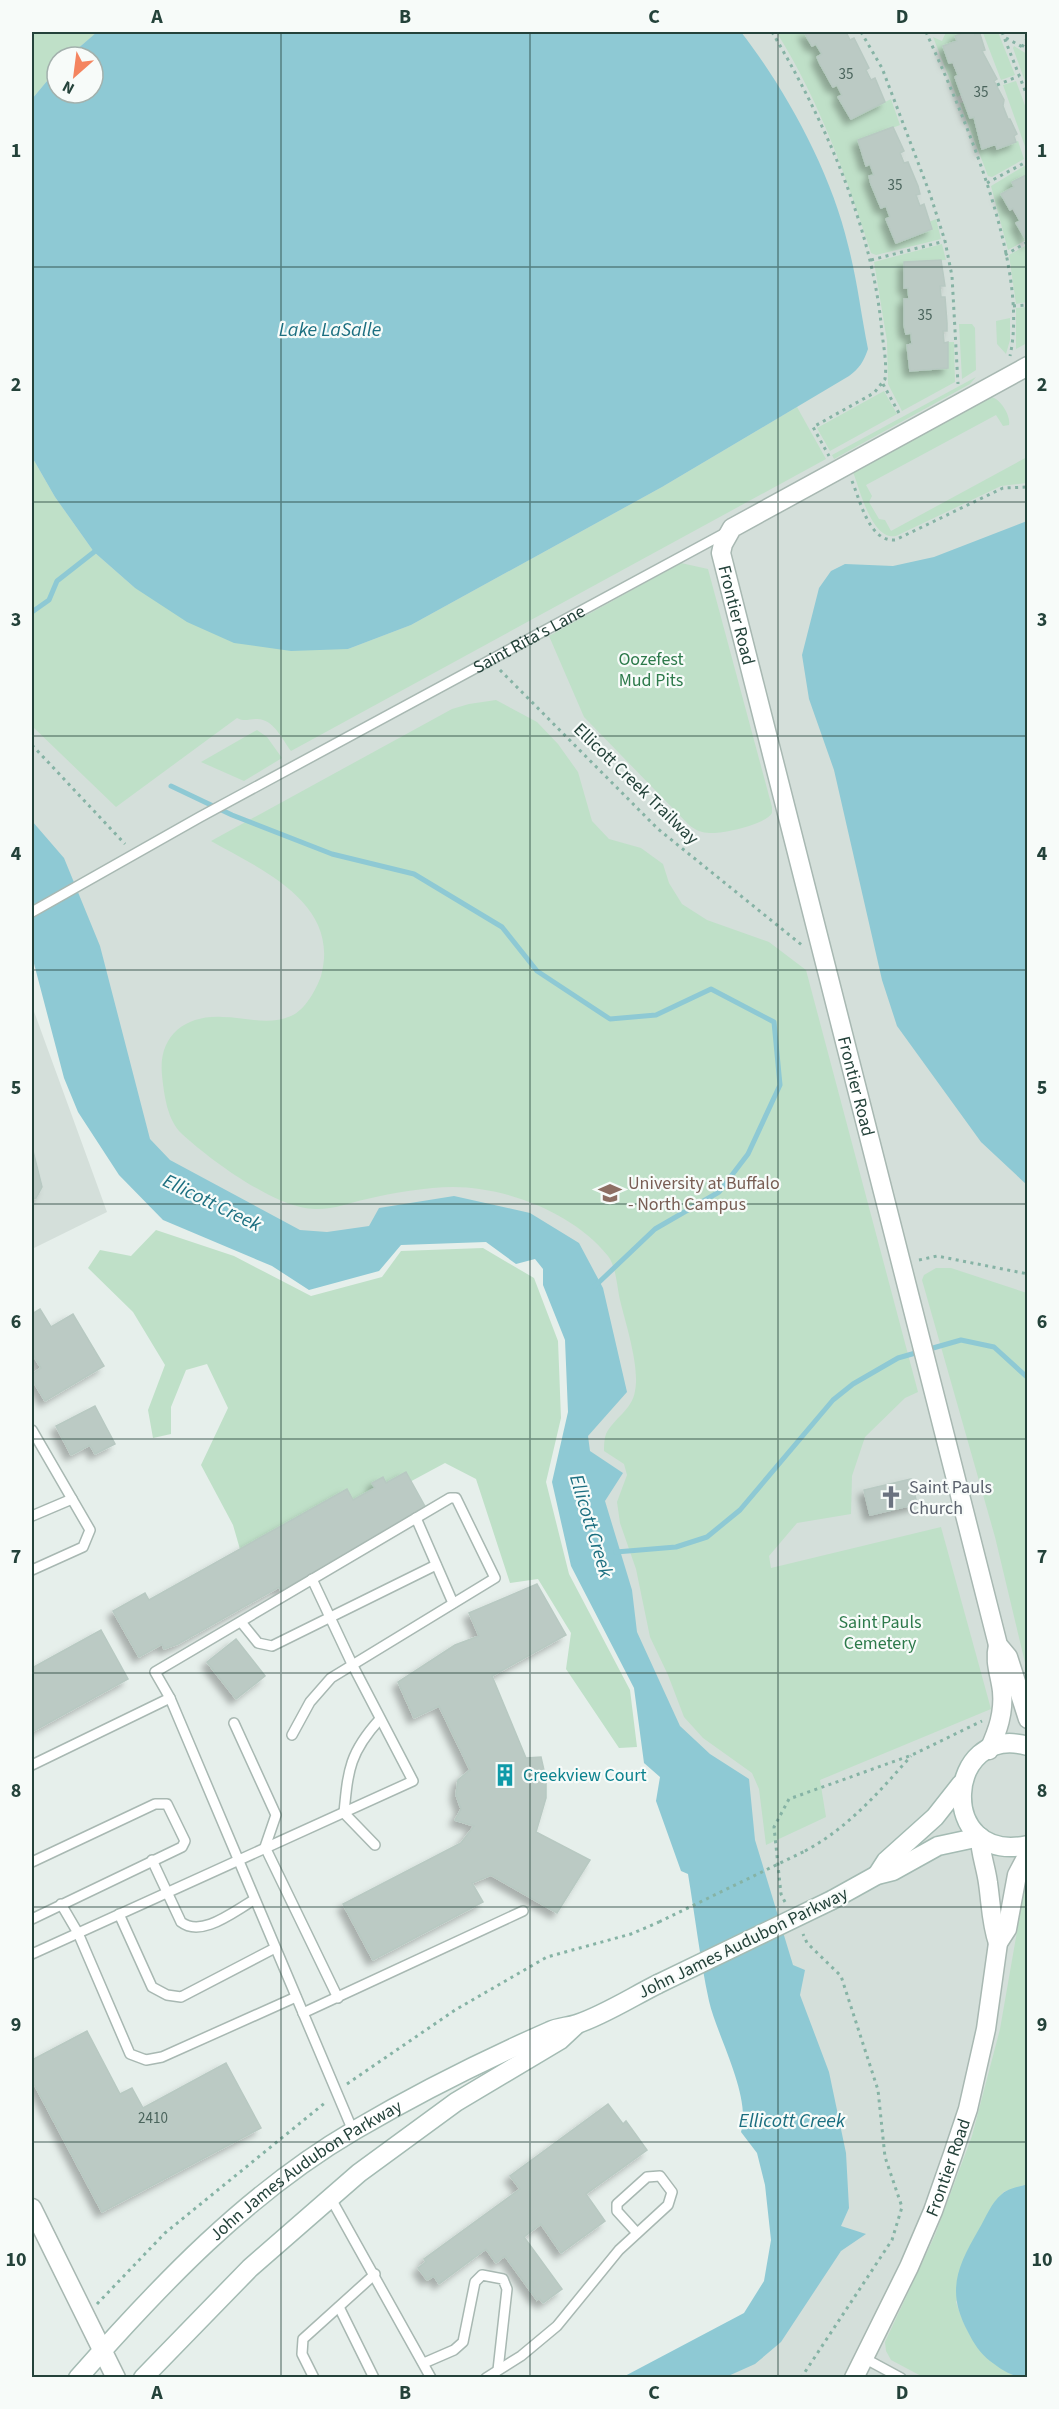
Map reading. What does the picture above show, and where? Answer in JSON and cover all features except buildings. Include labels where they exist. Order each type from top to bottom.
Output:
[{"type":"street","name":"Saint Rita's Lane","points":[[732,528],[1028,366]]},
{"type":"street","name":"Frontier Road","points":[[732,528],[723,543],[722,562],[998,1645],[1008,1657],[1028,1719]]},
{"type":"street","name":"Frontier Road","points":[[989,1750],[1002,1718],[1002,1689],[995,1659],[998,1645]]},
{"type":"street","points":[[989,1750],[1011,1744],[1028,1746]]},
{"type":"street","name":"John James Audubon Parkway","points":[[877,1875],[886,1861],[935,1817],[961,1784],[973,1761],[989,1750]]},
{"type":"street","points":[[961,1784],[964,1816],[980,1837],[1003,1846],[1028,1845]]},
{"type":"street","name":"Frontier Road","points":[[980,1837],[980,1852],[988,1879],[992,1927],[998,1942]]},
{"type":"street","name":"John James Audubon Parkway","points":[[78,2378],[137,2309],[215,2235],[283,2180],[354,2131],[466,2071],[553,2029],[577,2024],[832,1900],[877,1875],[893,1871],[938,1846],[980,1837]]},
{"type":"street","name":"Frontier Road","points":[[854,2378],[933,2211],[968,2109],[986,2029],[998,1942],[1007,1929],[1017,1875],[1028,1854]]},
{"type":"street","name":"John James Audubon Parkway","points":[[143,2378],[250,2268],[330,2197],[409,2134],[482,2086],[560,2040],[577,2024]]},
{"type":"street","points":[[32,2208],[116,2378]]},
{"type":"lane","name":"Saint Rita's Lane","points":[[32,912],[200,817],[732,528]]},
{"type":"lane","points":[[32,1430],[90,1530],[83,1547],[32,1570]]},
{"type":"lane","points":[[32,1516],[72,1498]]},
{"type":"lane","points":[[292,1735],[310,1702],[331,1678],[495,1578],[456,1498],[450,1498],[155,1672],[170,1698],[236,1859],[354,2131]]},
{"type":"lane","points":[[416,1518],[453,1603]]},
{"type":"lane","points":[[241,1622],[258,1643],[272,1646],[436,1565]]},
{"type":"lane","points":[[32,1953],[413,1781],[352,1664],[312,1579]]},
{"type":"lane","points":[[32,1765],[170,1698]]},
{"type":"lane","points":[[375,1845],[344,1813],[347,1779],[354,1752],[380,1719]]},
{"type":"lane","points":[[234,1723],[276,1815],[266,1847],[338,1998]]},
{"type":"lane","points":[[32,1862],[155,1804],[167,1804],[184,1841],[182,1846],[32,1919]]},
{"type":"lane","points":[[152,1860],[165,1893],[181,1922],[189,1929],[200,1929],[254,1900]]},
{"type":"lane","points":[[61,1904],[78,1933],[130,2054],[146,2060],[162,2057],[296,1998]]},
{"type":"lane","points":[[303,2013],[523,1911]]},
{"type":"lane","points":[[119,1914],[152,1987],[167,1995],[181,1997],[275,1948]]},
{"type":"lane","points":[[486,2378],[537,2344],[556,2326],[619,2250],[668,2205],[672,2192],[660,2176],[647,2176],[617,2204],[617,2211],[637,2233]]},
{"type":"lane","points":[[330,2197],[431,2378]]},
{"type":"lane","points":[[314,2378],[302,2354],[303,2339],[375,2274]]},
{"type":"lane","points":[[424,2363],[454,2350],[463,2342],[475,2282],[482,2275],[503,2279],[507,2289],[498,2370]]},
{"type":"lane","points":[[339,2307],[374,2378]]},
{"type":"lane","points":[[864,2358],[901,2378]]},
{"type":"path","points":[[772,32],[821,121],[871,260],[882,329],[886,376],[883,384],[874,393],[813,427],[841,468],[873,530],[887,540],[895,540],[1003,488],[1028,487]]},
{"type":"path","points":[[861,32],[886,79],[945,241],[952,276],[958,384]]},
{"type":"path","points":[[926,32],[987,183],[1005,255],[1013,306],[1014,328],[1010,356]]},
{"type":"path","points":[[978,32],[983,32]]},
{"type":"path","points":[[1002,32],[1028,98]]},
{"type":"path","points":[[1004,37],[1028,50]]},
{"type":"path","points":[[1022,47],[1028,37]]},
{"type":"path","points":[[997,85],[1019,76]]},
{"type":"path","points":[[987,183],[1028,161]]},
{"type":"path","points":[[871,260],[945,241]]},
{"type":"path","points":[[1005,255],[1026,243]]},
{"type":"path","points":[[1013,306],[1028,305]]},
{"type":"path","points":[[883,384],[900,415]]},
{"type":"path","name":"Ellicott Creek Trailway","points":[[490,660],[658,829],[825,964]]},
{"type":"path","points":[[32,745],[134,855]]},
{"type":"path","points":[[900,1264],[938,1256],[1028,1274]]},
{"type":"path","points":[[786,1904],[781,1894],[774,1827],[789,1799],[912,1755],[990,1717]]},
{"type":"path","points":[[84,2316],[165,2233],[338,2093],[348,2082],[405,2042],[547,1957],[631,1934],[805,1851],[835,1833],[861,1812],[912,1755]]},
{"type":"path","points":[[801,2378],[892,2240],[902,2207],[885,2157],[878,2090],[841,1976],[807,1943],[802,1933]]},
{"type":"shaded area","name":"University at Buffalo - North Campus","points":[[32,32],[1027,32],[1027,2377],[674,2377],[750,2333],[806,2244],[596,1554],[569,1245],[479,1217],[295,1244],[145,1170],[32,877]]},
{"type":"shaded area","points":[[32,1006],[107,1212],[32,1249]]},
{"type":"green space","points":[[32,32],[97,32],[82,45],[45,45],[45,83],[32,99]]},
{"type":"green space","points":[[778,32],[804,32],[812,46],[816,44],[822,54],[817,57],[832,87],[837,85],[842,95],[838,97],[851,119],[891,99],[900,125],[858,141],[866,165],[870,164],[874,175],[869,176],[881,208],[886,206],[890,217],[886,219],[896,242],[932,229],[929,222],[936,219],[941,239],[876,255],[871,253],[831,140]]},
{"type":"green space","points":[[946,32],[967,32],[955,36],[957,41],[943,46],[958,75],[955,77],[961,95],[957,97],[933,37],[942,41]]},
{"type":"green space","points":[[998,32],[1015,75],[1001,80],[983,33]]},
{"type":"green space","points":[[1014,46],[1027,54],[1027,87],[1013,48]]},
{"type":"green space","points":[[1016,81],[1027,111],[1027,152],[1003,85]]},
{"type":"green space","points":[[964,102],[970,118],[974,117],[982,148],[996,144],[997,148],[1018,141],[1024,159],[992,177],[988,176],[960,103]]},
{"type":"green space","points":[[1026,165],[1027,174],[1012,182],[1014,187],[1001,194],[1020,221],[1017,223],[1026,240],[1008,250],[991,186]]},
{"type":"green space","points":[[942,244],[946,260],[904,262],[904,288],[908,288],[909,299],[904,300],[906,333],[911,333],[912,344],[907,345],[910,371],[947,368],[948,342],[954,342],[955,382],[902,411],[888,384],[887,341],[874,262]]},
{"type":"green space","points":[[1027,245],[1027,302],[1016,304],[1009,255]]},
{"type":"green space","points":[[1027,307],[1027,343],[1016,349],[1016,308]]},
{"type":"green space","points":[[1010,318],[1010,340],[1006,354],[997,344],[996,321]]},
{"type":"green space","points":[[959,324],[972,324],[975,328],[976,370],[962,379]]},
{"type":"green space","points":[[976,377],[970,384],[834,459],[832,455]]},
{"type":"green space","points":[[884,391],[897,414],[830,451],[817,428]]},
{"type":"green space","points":[[992,397],[999,401],[1005,409],[1009,425],[1003,426],[996,415],[866,485],[872,496],[869,502],[879,519],[885,520],[891,531],[1027,457],[1027,483],[1001,486],[896,536],[880,531],[868,513],[853,472]]},
{"type":"green space","points":[[797,407],[826,459],[291,751],[276,730],[267,722],[237,718],[116,807],[32,726],[32,457],[55,497],[94,552],[135,588],[348,649],[411,625],[662,487]]},
{"type":"green space","name":"Oozefest Mud Pits","points":[[681,563],[708,569],[772,807],[772,813],[762,821],[725,832],[704,832],[689,825],[584,717],[549,636]]},
{"type":"green space","name":"Saint Pauls Cemetery","points":[[496,700],[537,722],[558,744],[578,772],[592,821],[609,839],[641,848],[663,864],[669,883],[682,904],[707,920],[769,942],[806,970],[918,1392],[905,1398],[865,1437],[852,1476],[851,1514],[797,1523],[769,1556],[771,1568],[941,1527],[991,1709],[820,1780],[826,1817],[766,1845],[759,1789],[752,1773],[703,1738],[684,1717],[650,1637],[636,1569],[620,1523],[617,1502],[627,1475],[624,1464],[604,1451],[606,1434],[627,1409],[633,1398],[636,1381],[632,1346],[615,1271],[608,1256],[577,1227],[558,1215],[516,1197],[473,1188],[443,1187],[410,1191],[322,1209],[290,1204],[257,1189],[207,1155],[177,1128],[167,1106],[162,1061],[169,1039],[177,1031],[186,1024],[209,1017],[265,1021],[291,1016],[309,999],[321,976],[324,950],[319,928],[308,909],[293,892],[273,877],[211,841],[452,709]]},
{"type":"green space","points":[[257,730],[267,737],[282,758],[244,781],[201,762]]},
{"type":"green space","points":[[156,1230],[234,1256],[311,1296],[382,1277],[401,1251],[483,1248],[534,1278],[558,1341],[561,1418],[546,1482],[569,1574],[630,1690],[637,1747],[619,1748],[566,1669],[571,1633],[538,1579],[510,1583],[476,1479],[445,1463],[246,1570],[233,1525],[201,1465],[228,1408],[207,1364],[186,1370],[171,1407],[171,1434],[153,1438],[148,1410],[165,1365],[133,1312],[88,1268],[100,1250],[131,1256]]},
{"type":"green space","points":[[936,1268],[951,1268],[1027,1293],[1027,1671],[995,1537],[922,1280],[924,1275]]},
{"type":"green space","points":[[1027,1874],[1027,2184],[1003,2192],[956,2302],[965,2326],[978,2346],[995,2364],[1017,2377],[923,2377],[891,2360],[886,2351],[885,2342],[935,2235],[972,2136],[1000,2029]]},
{"type":"water","name":"Lake LaSalle","points":[[97,32],[741,32],[774,79],[819,161],[840,217],[851,258],[868,349],[863,361],[849,376],[662,487],[411,625],[348,649],[291,651],[234,643],[187,622],[135,588],[94,552],[55,497],[32,457],[32,99],[45,83],[45,105],[105,105],[105,45],[82,45]]},
{"type":"water","points":[[1027,521],[1027,1185],[981,1142],[897,1026],[882,980],[834,770],[809,699],[802,655],[819,588],[831,571],[845,564],[893,566],[934,557]]},
{"type":"water","name":"Ellicott Creek","points":[[32,821],[64,858],[100,946],[150,1139],[170,1160],[300,1230],[327,1232],[369,1226],[379,1208],[454,1196],[530,1213],[579,1243],[603,1288],[627,1392],[588,1436],[590,1451],[623,1473],[605,1501],[632,1590],[637,1632],[680,1726],[710,1754],[749,1779],[755,1840],[793,1965],[805,1970],[800,1995],[829,2072],[846,2153],[849,2208],[841,2226],[866,2234],[841,2251],[781,2342],[755,2364],[726,2377],[623,2377],[744,2313],[764,2281],[771,2240],[765,2185],[757,2153],[741,2132],[742,2102],[738,2084],[709,2001],[688,1874],[681,1871],[656,1801],[660,1777],[644,1763],[634,1688],[571,1566],[552,1482],[568,1412],[565,1340],[543,1285],[543,1269],[535,1259],[516,1264],[486,1242],[401,1245],[379,1271],[309,1290],[272,1266],[163,1220],[119,1175],[78,1112],[64,1078],[32,956]]},
{"type":"water","points":[[1027,2184],[1027,2377],[1022,2377],[1012,2375],[999,2367],[986,2358],[978,2348],[961,2317],[956,2291],[960,2267],[965,2255],[992,2206],[1005,2192]]},
{"type":"waterway","points":[[32,612],[49,600],[57,581],[94,552]]},
{"type":"waterway","points":[[171,786],[232,815],[332,854],[414,874],[502,927],[537,971],[610,1019],[656,1015],[711,989],[774,1022],[780,1085],[748,1154],[719,1192],[655,1229],[595,1286]]},
{"type":"waterway","points":[[616,1552],[676,1547],[707,1537],[740,1510],[833,1400],[853,1384],[898,1358],[961,1340],[994,1347],[1028,1378]]},
{"type":"place","name":"University at Buffalo - North Campus","points":[[610,1193]]},
{"type":"place","name":"Saint Pauls Church","points":[[891,1497]]},
{"type":"place","name":"Creekview Court","points":[[505,1775]]}]
